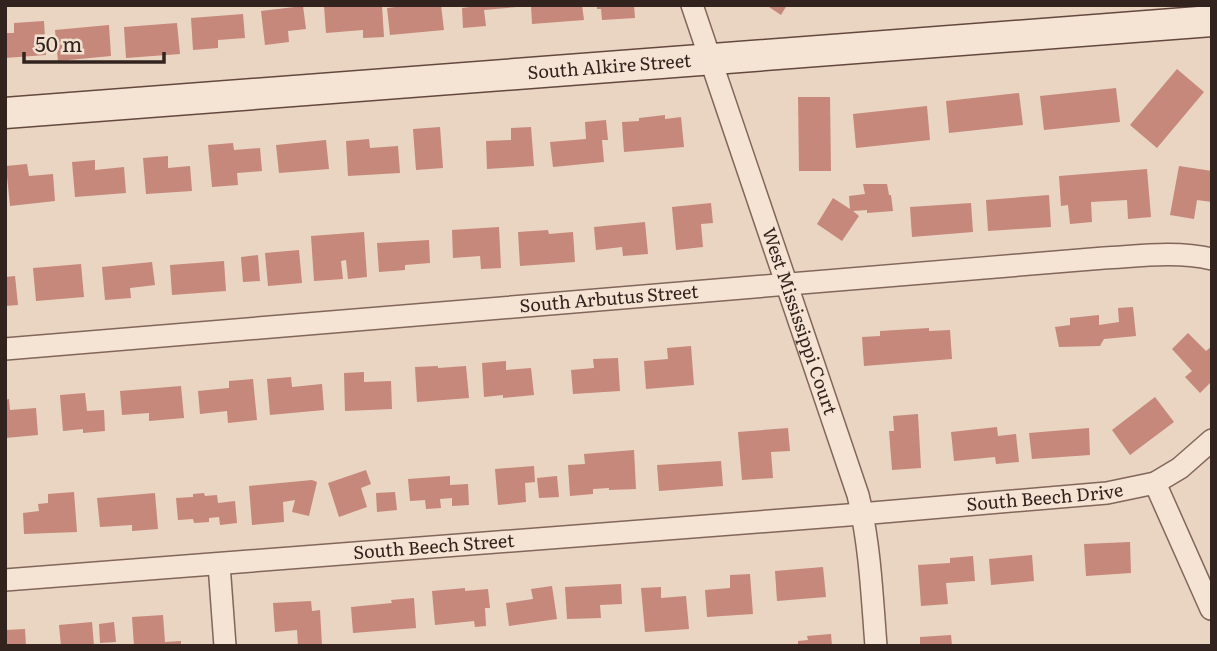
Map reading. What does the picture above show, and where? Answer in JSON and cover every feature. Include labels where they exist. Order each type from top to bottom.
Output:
[{"type":"street","name":"West Mississippi Court","points":[[692,5],[851,472],[863,514],[870,560],[876,646]]},
{"type":"street","name":"South Alkire Street","points":[[5,113],[1212,21]]},
{"type":"street","name":"South Arbutus Street","points":[[5,349],[1168,254],[1212,259]]},
{"type":"street","name":"South Beech Drive","points":[[863,514],[1107,493],[1155,484],[1180,468],[1212,440]]},
{"type":"street","points":[[1155,484],[1211,609]]},
{"type":"street","name":"South Beech Street","points":[[5,580],[863,514]]},
{"type":"street","points":[[219,564],[225,646]]},
{"type":"building","points":[[382,5],[384,37],[363,38],[363,30],[326,33],[324,6]]},
{"type":"building","points":[[441,5],[444,30],[390,35],[387,8]]},
{"type":"building","points":[[470,5],[517,7],[484,10],[486,26],[463,28],[462,8]]},
{"type":"building","points":[[531,5],[582,5],[584,20],[532,24]]},
{"type":"building","points":[[597,5],[634,5],[635,18],[602,20],[601,9],[597,9]]},
{"type":"building","points":[[766,5],[787,5],[781,15]]},
{"type":"building","points":[[303,6],[306,29],[288,31],[289,42],[265,45],[261,11]]},
{"type":"building","points":[[243,14],[245,38],[218,40],[218,48],[193,50],[191,18]]},
{"type":"building","points":[[44,21],[46,55],[5,58],[5,33],[14,33],[14,23]]},
{"type":"building","points":[[177,23],[180,54],[126,58],[124,27]]},
{"type":"building","points":[[109,25],[111,56],[58,61],[55,30]]},
{"type":"building","points":[[1177,69],[1204,92],[1157,148],[1130,125]]},
{"type":"building","points":[[1116,88],[1120,122],[1044,130],[1040,96]]},
{"type":"building","points":[[1019,93],[1023,125],[949,133],[946,101]]},
{"type":"building","points":[[798,97],[830,97],[831,171],[799,171]]},
{"type":"building","points":[[927,106],[930,140],[856,148],[853,114]]},
{"type":"building","points":[[665,115],[665,119],[681,117],[684,147],[624,152],[622,122]]},
{"type":"building","points":[[606,120],[608,140],[602,140],[604,162],[553,167],[550,142],[586,139],[585,122]]},
{"type":"building","points":[[440,127],[443,168],[416,170],[413,129]]},
{"type":"building","points":[[531,127],[534,166],[487,169],[486,141],[511,140],[511,128]]},
{"type":"building","points":[[369,139],[370,148],[398,146],[400,173],[348,176],[346,141]]},
{"type":"building","points":[[326,140],[329,169],[279,173],[276,145]]},
{"type":"building","points":[[233,143],[234,150],[260,148],[262,171],[237,173],[238,185],[212,187],[208,145]]},
{"type":"building","points":[[168,156],[168,168],[190,166],[192,191],[146,194],[143,158]]},
{"type":"building","points":[[95,160],[95,170],[124,167],[126,193],[75,197],[72,162]]},
{"type":"building","points":[[27,164],[29,176],[53,174],[55,201],[10,206],[6,166]]},
{"type":"building","points":[[1179,166],[1212,171],[1212,202],[1197,200],[1194,219],[1170,215]]},
{"type":"building","points":[[1147,169],[1151,217],[1128,219],[1127,200],[1091,202],[1092,222],[1070,224],[1068,205],[1061,206],[1059,176]]},
{"type":"building","points":[[863,184],[887,184],[893,211],[853,211],[859,216],[842,241],[817,224],[833,198],[850,209],[849,196],[865,194]]},
{"type":"building","points":[[1049,195],[1051,227],[988,231],[986,200]]},
{"type":"building","points":[[711,203],[713,223],[701,224],[703,247],[676,250],[672,207]]},
{"type":"building","points":[[971,203],[973,232],[912,237],[910,207]]},
{"type":"building","points":[[645,222],[648,254],[623,256],[622,247],[596,250],[594,227]]},
{"type":"building","points":[[499,227],[501,268],[481,269],[480,256],[453,258],[452,230]]},
{"type":"building","points":[[548,230],[549,234],[573,232],[575,262],[520,266],[518,232]]},
{"type":"building","points":[[364,232],[367,277],[348,279],[346,260],[341,261],[343,279],[314,281],[311,236]]},
{"type":"building","points":[[429,240],[430,263],[405,265],[405,270],[379,272],[377,243]]},
{"type":"building","points":[[299,250],[302,283],[268,286],[265,253]]},
{"type":"building","points":[[258,255],[260,281],[243,282],[241,257]]},
{"type":"building","points":[[224,261],[226,291],[172,295],[170,265]]},
{"type":"building","points":[[152,262],[155,285],[130,288],[131,298],[105,300],[102,267]]},
{"type":"building","points":[[81,264],[84,297],[36,301],[33,268]]},
{"type":"building","points":[[15,276],[18,305],[5,306],[5,277]]},
{"type":"building","points":[[1133,307],[1136,336],[1104,339],[1100,346],[1059,347],[1055,327],[1070,325],[1070,318],[1099,315],[1099,325],[1119,322],[1118,308]]},
{"type":"building","points":[[929,328],[929,331],[950,330],[952,359],[864,366],[862,337],[880,336],[880,331]]},
{"type":"building","points":[[1188,333],[1206,351],[1212,346],[1212,381],[1200,393],[1185,377],[1192,371],[1172,349]]},
{"type":"building","points":[[691,346],[694,385],[646,389],[644,361],[668,359],[667,348]]},
{"type":"building","points":[[618,358],[620,391],[573,394],[571,370],[594,368],[593,359]]},
{"type":"building","points":[[506,361],[506,370],[531,368],[534,395],[484,397],[482,363]]},
{"type":"building","points":[[466,366],[469,398],[417,402],[415,367]]},
{"type":"building","points":[[364,372],[364,382],[391,381],[392,409],[345,411],[344,373]]},
{"type":"building","points":[[291,377],[292,387],[322,384],[324,410],[270,415],[267,379]]},
{"type":"building","points":[[253,379],[257,420],[228,423],[227,411],[200,414],[198,391],[229,388],[229,381]]},
{"type":"building","points":[[181,386],[184,418],[149,421],[149,413],[122,415],[120,391]]},
{"type":"building","points":[[85,393],[87,411],[104,410],[105,431],[63,431],[60,395]]},
{"type":"building","points":[[1155,397],[1174,422],[1130,455],[1112,430]]},
{"type":"building","points":[[9,399],[10,410],[36,408],[38,435],[5,438],[5,400]]},
{"type":"building","points":[[918,414],[921,468],[892,470],[889,431],[894,431],[893,416]]},
{"type":"building","points":[[997,427],[998,436],[1016,434],[1019,462],[996,464],[995,457],[954,461],[951,432]]},
{"type":"building","points":[[788,428],[790,451],[771,452],[773,478],[742,480],[738,432]]},
{"type":"building","points":[[1089,428],[1090,455],[1032,459],[1029,433]]},
{"type":"building","points":[[634,450],[636,489],[593,489],[593,494],[570,496],[568,465],[585,464],[584,454]]},
{"type":"building","points":[[721,461],[723,486],[659,491],[657,465]]},
{"type":"building","points":[[534,466],[535,482],[525,483],[526,502],[498,505],[495,469]]},
{"type":"building","points":[[366,470],[371,484],[361,488],[367,507],[339,517],[328,483]]},
{"type":"building","points":[[450,476],[450,485],[468,484],[469,505],[452,506],[452,498],[440,499],[441,508],[426,509],[425,500],[410,501],[408,479]]},
{"type":"building","points":[[557,476],[559,497],[539,498],[537,478]]},
{"type":"building","points":[[312,480],[317,482],[309,516],[292,512],[295,500],[283,502],[284,522],[252,525],[249,486]]},
{"type":"building","points":[[74,492],[77,532],[24,534],[23,513],[39,511],[38,504],[48,503],[48,494]]},
{"type":"building","points":[[395,492],[397,510],[377,512],[376,493]]},
{"type":"building","points":[[155,493],[158,529],[132,531],[132,525],[100,527],[97,498]]},
{"type":"building","points":[[204,493],[205,496],[217,495],[218,503],[235,501],[237,523],[220,525],[219,517],[209,518],[209,522],[178,520],[176,498]]},
{"type":"building","points":[[1130,542],[1131,573],[1086,576],[1084,544]]},
{"type":"building","points":[[1032,555],[1034,581],[991,585],[989,559]]},
{"type":"building","points":[[973,556],[975,581],[946,583],[948,604],[921,606],[918,565],[950,563],[950,558]]},
{"type":"building","points":[[823,567],[826,597],[777,601],[775,571]]},
{"type":"building","points":[[750,574],[753,614],[707,617],[705,590],[730,588],[730,575]]},
{"type":"building","points":[[621,584],[622,604],[600,605],[601,618],[567,619],[565,587]]},
{"type":"building","points":[[552,586],[557,619],[509,626],[506,603],[533,599],[531,589]]},
{"type":"building","points":[[661,587],[661,598],[686,596],[689,629],[645,632],[641,588]]},
{"type":"building","points":[[465,588],[465,591],[488,589],[490,608],[485,608],[486,626],[475,627],[474,621],[435,625],[432,591]]},
{"type":"building","points":[[414,598],[416,628],[353,633],[351,607]]},
{"type":"building","points":[[311,601],[312,611],[320,610],[322,645],[298,646],[297,630],[275,632],[273,603]]},
{"type":"building","points":[[163,615],[165,642],[181,641],[181,646],[134,646],[132,617]]},
{"type":"building","points":[[92,622],[94,646],[61,646],[59,625]]},
{"type":"building","points":[[114,622],[116,642],[100,643],[99,624]]},
{"type":"building","points":[[25,629],[26,646],[5,646],[5,630]]},
{"type":"building","points":[[831,634],[832,646],[798,646],[798,641],[808,640],[807,636]]},
{"type":"building","points":[[951,635],[952,646],[920,646],[920,637]]}]
